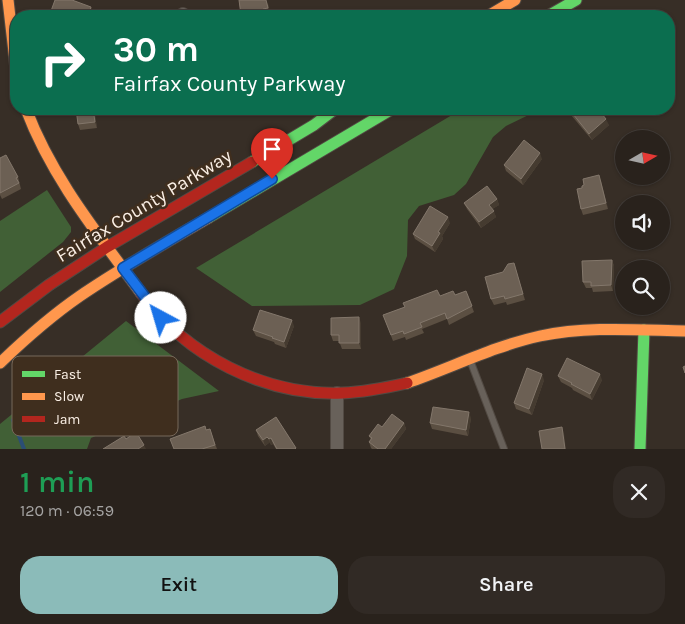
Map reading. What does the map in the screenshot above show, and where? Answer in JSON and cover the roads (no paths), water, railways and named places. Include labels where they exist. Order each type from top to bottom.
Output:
[{"type":"main road","points":[[8,0],[10,18]]},
{"type":"main road","points":[[498,10],[515,0]]},
{"type":"main road","points":[[558,10],[576,0]]},
{"type":"main road","points":[[28,115],[54,170],[106,247],[161,318],[180,336],[203,353],[228,368],[270,384],[300,391],[337,393],[370,390],[393,386],[515,342],[541,336],[576,330],[685,331]]},
{"type":"main road","name":"Fairfax County Parkway","points":[[0,322],[49,285],[106,247],[314,125],[327,115]]},
{"type":"main road","points":[[0,363],[31,334],[79,297],[123,268],[382,115]]},
{"type":"main road","points":[[640,449],[644,330]]},
{"type":"street","points":[[337,393],[337,449]]},
{"type":"lane","points":[[470,359],[504,449]]},
{"type":"waterway","points":[[19,436],[24,449]]}]
